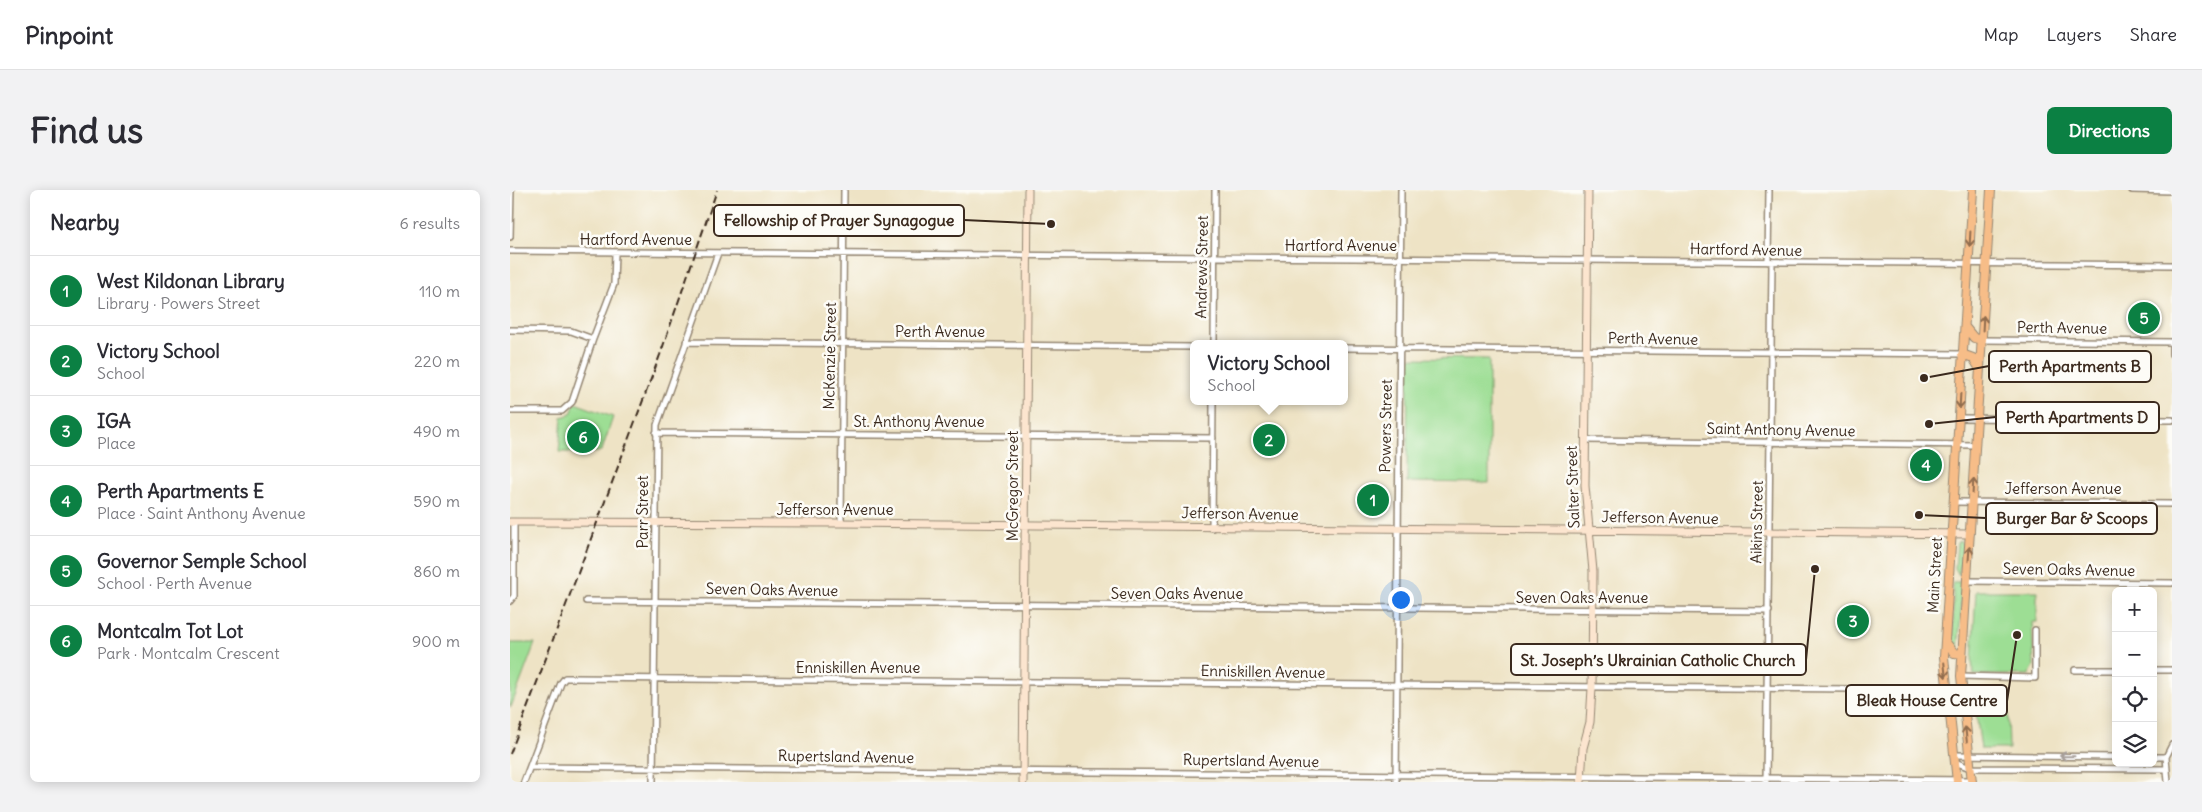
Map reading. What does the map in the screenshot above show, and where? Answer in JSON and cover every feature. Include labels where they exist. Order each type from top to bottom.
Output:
[{"type":"main road","name":"Main Street","points":[[1957,781],[1947,690],[1945,641],[1973,190]]},
{"type":"main road","points":[[1971,781],[1961,676],[1991,190]]},
{"type":"main road","points":[[1964,325],[1969,334],[1982,340]]},
{"type":"main road","points":[[1962,354],[1973,358],[1980,369]]},
{"type":"main road","points":[[1945,641],[1954,653],[1962,654]]},
{"type":"street","points":[[510,238],[511,190]]},
{"type":"street","name":"McKenzie Street","points":[[841,523],[844,190]]},
{"type":"street","name":"McGregor Street","points":[[1023,782],[1027,526],[1028,190]]},
{"type":"street","name":"Andrews Street","points":[[1214,340],[1215,190]]},
{"type":"street","name":"Powers Street","points":[[1396,782],[1401,190]]},
{"type":"street","name":"Salter Street","points":[[1581,779],[1583,748],[1590,722],[1592,688],[1593,571],[1585,486],[1588,190]]},
{"type":"street","name":"Aikins Street","points":[[1766,780],[1771,442],[1769,190]]},
{"type":"street","points":[[2132,190],[2172,191]]},
{"type":"street","name":"Hartford Avenue","points":[[510,251],[2172,265]]},
{"type":"street","points":[[510,411],[555,412],[567,409],[572,402],[592,338],[614,284],[615,253]]},
{"type":"street","name":"Parr Street","points":[[653,782],[657,424],[718,253]]},
{"type":"street","points":[[510,330],[572,331],[592,338]]},
{"type":"street","name":"Perth Avenue","points":[[1982,340],[2172,342]]},
{"type":"street","name":"Perth Avenue","points":[[686,342],[1190,346]]},
{"type":"street","points":[[2172,342],[2172,354]]},
{"type":"street","name":"Perth Avenue","points":[[1348,348],[1962,354]]},
{"type":"street","points":[[1212,528],[1213,405]]},
{"type":"street","points":[[1959,418],[2172,420]]},
{"type":"street","name":"St. Anthony Avenue","points":[[656,433],[1213,438]]},
{"type":"street","name":"Saint Anthony Avenue","points":[[1585,440],[1976,445]]},
{"type":"street","name":"Jefferson Avenue","points":[[1953,502],[2172,504]]},
{"type":"street","points":[[510,601],[514,596],[512,522]]},
{"type":"street","name":"Jefferson Avenue","points":[[512,522],[841,523],[1398,530],[1970,534]]},
{"type":"street","name":"Seven Oaks Avenue","points":[[1967,581],[2172,583]]},
{"type":"street","name":"Seven Oaks Avenue","points":[[586,601],[1768,611]]},
{"type":"street","points":[[1961,676],[2035,678],[2035,630]]},
{"type":"street","points":[[2075,670],[2112,670]]},
{"type":"street","points":[[2157,670],[2172,670]]},
{"type":"street","name":"Enniskillen Avenue","points":[[530,767],[561,682],[565,678],[1961,690]]},
{"type":"street","points":[[2168,782],[2166,757],[2172,745]]},
{"type":"street","points":[[1954,758],[1969,755],[2112,757]]},
{"type":"street","points":[[2157,757],[2166,757]]},
{"type":"street","points":[[1954,758],[1970,768],[2166,769]]},
{"type":"street","points":[[524,782],[530,767]]},
{"type":"street","name":"Rupertsland Avenue","points":[[530,767],[1396,775],[1581,779],[1971,781]]},
{"type":"green space","points":[[1408,358],[1489,359],[1489,483],[1407,482]]},
{"type":"green space","points":[[575,403],[613,417],[602,450],[598,452],[559,452],[562,417],[571,414]]},
{"type":"green space","points":[[1960,540],[1963,545],[1959,575],[1955,568],[1957,543]]},
{"type":"green space","points":[[1953,582],[1961,582],[1958,652],[1953,649]]},
{"type":"green space","points":[[1976,591],[2037,591],[2037,622],[2032,622],[2034,666],[2029,675],[1974,675],[1972,662]]},
{"type":"green space","points":[[510,643],[535,643],[511,707],[510,707]]},
{"type":"green space","points":[[1976,713],[2008,713],[2009,749],[1981,749]]},
{"type":"railway","points":[[510,754],[660,355],[717,190]]},
{"type":"place","name":"Fellowship of Prayer Synagogue","points":[[1051,224]]},
{"type":"place","name":"Governor Semple School","points":[[2144,318]]},
{"type":"place","name":"Perth Apartments B","points":[[1924,378]]},
{"type":"place","name":"Perth Apartments D","points":[[1929,424]]},
{"type":"place","name":"Montcalm Tot Lot","points":[[583,437]]},
{"type":"place","name":"Victory School","points":[[1269,440]]},
{"type":"place","name":"Perth Apartments E","points":[[1926,465]]},
{"type":"place","name":"West Kildonan Library","points":[[1373,500]]},
{"type":"place","name":"Burger Bar & Scoops","points":[[1919,515]]},
{"type":"place","name":"St. Joseph’s Ukrainian Catholic Church","points":[[1815,569]]},
{"type":"place","name":"IGA","points":[[1853,621]]},
{"type":"place","name":"Bleak House Centre","points":[[2017,635]]}]
